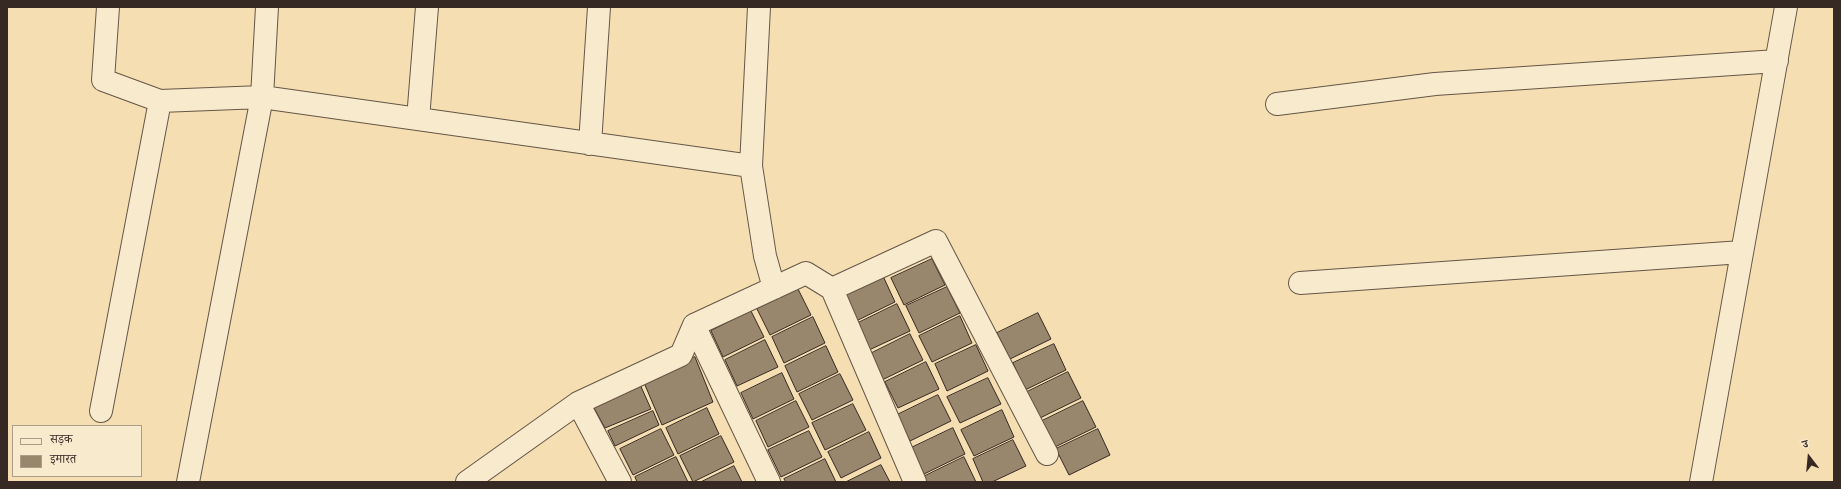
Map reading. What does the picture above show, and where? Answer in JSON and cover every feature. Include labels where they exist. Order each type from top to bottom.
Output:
[{"type":"street","points":[[108,7],[103,80],[160,101],[262,97],[751,166]]},
{"type":"street","points":[[188,482],[262,97],[266,7]]},
{"type":"street","points":[[418,119],[427,7]]},
{"type":"street","points":[[590,144],[599,7]]},
{"type":"street","points":[[759,7],[751,166],[765,256],[774,288]]},
{"type":"street","points":[[1701,482],[1786,7]]},
{"type":"street","points":[[1277,104],[1435,84],[1777,61]]},
{"type":"street","points":[[101,411],[160,101]]},
{"type":"street","points":[[832,289],[936,240],[1047,454]]},
{"type":"street","points":[[1300,283],[1742,252]]},
{"type":"street","points":[[467,482],[578,403],[681,355],[694,324],[806,273],[832,289],[915,482]]},
{"type":"street","points":[[694,324],[769,482]]},
{"type":"street","points":[[578,403],[620,482]]},
{"type":"building","points":[[932,259],[945,285],[904,305],[891,278]]},
{"type":"building","points":[[883,276],[895,302],[854,322],[842,296]]},
{"type":"building","points":[[947,287],[960,313],[919,333],[906,306]]},
{"type":"building","points":[[798,289],[811,315],[770,335],[757,309]]},
{"type":"building","points":[[897,304],[910,331],[869,350],[856,324]]},
{"type":"building","points":[[751,311],[764,337],[723,357],[711,331]]},
{"type":"building","points":[[1038,313],[1051,339],[1010,359],[997,333]]},
{"type":"building","points":[[960,316],[972,343],[932,362],[919,336]]},
{"type":"building","points":[[813,317],[825,343],[784,363],[772,337]]},
{"type":"building","points":[[910,334],[923,360],[882,380],[870,354]]},
{"type":"building","points":[[765,340],[778,367],[737,386],[725,360]]},
{"type":"building","points":[[1054,344],[1066,370],[1025,390],[1013,363]]},
{"type":"building","points":[[976,345],[988,371],[947,391],[935,364]]},
{"type":"building","points":[[826,346],[838,372],[797,392],[785,366]]},
{"type":"building","points":[[695,357],[713,402],[662,425],[642,378]]},
{"type":"building","points":[[926,362],[939,389],[898,408],[885,382]]},
{"type":"building","points":[[1068,372],[1081,398],[1040,418],[1027,392]]},
{"type":"building","points":[[782,373],[794,399],[753,419],[741,393]]},
{"type":"building","points":[[840,374],[853,400],[812,420],[799,394]]},
{"type":"building","points":[[988,378],[1001,404],[960,423],[947,397]]},
{"type":"building","points":[[638,380],[651,409],[605,428],[594,408]]},
{"type":"building","points":[[938,395],[951,421],[910,441],[897,415]]},
{"type":"building","points":[[796,401],[809,427],[768,447],[756,421]]},
{"type":"building","points":[[1083,401],[1096,427],[1055,447],[1042,421]]},
{"type":"building","points":[[853,404],[866,430],[825,450],[812,423]]},
{"type":"building","points":[[707,408],[719,434],[678,454],[666,428]]},
{"type":"building","points":[[1002,410],[1014,437],[974,456],[961,430]]},
{"type":"building","points":[[653,411],[659,425],[615,446],[608,431]]},
{"type":"building","points":[[953,428],[965,454],[924,474],[911,448]]},
{"type":"building","points":[[661,429],[674,455],[633,475],[620,449]]},
{"type":"building","points":[[1098,429],[1110,455],[1069,475],[1056,449]]},
{"type":"building","points":[[809,431],[822,457],[781,477],[768,450]]},
{"type":"building","points":[[869,432],[881,458],[841,478],[828,452]]},
{"type":"building","points":[[721,436],[734,462],[693,482],[680,456]]},
{"type":"building","points":[[1013,440],[1026,466],[992,482],[983,482],[973,459]]},
{"type":"building","points":[[676,457],[688,482],[637,482],[635,477]]},
{"type":"building","points":[[964,457],[976,482],[925,482],[923,477]]},
{"type":"building","points":[[825,459],[836,482],[786,482],[784,479]]},
{"type":"building","points":[[881,465],[890,482],[846,482]]},
{"type":"building","points":[[734,466],[742,482],[701,482]]}]
